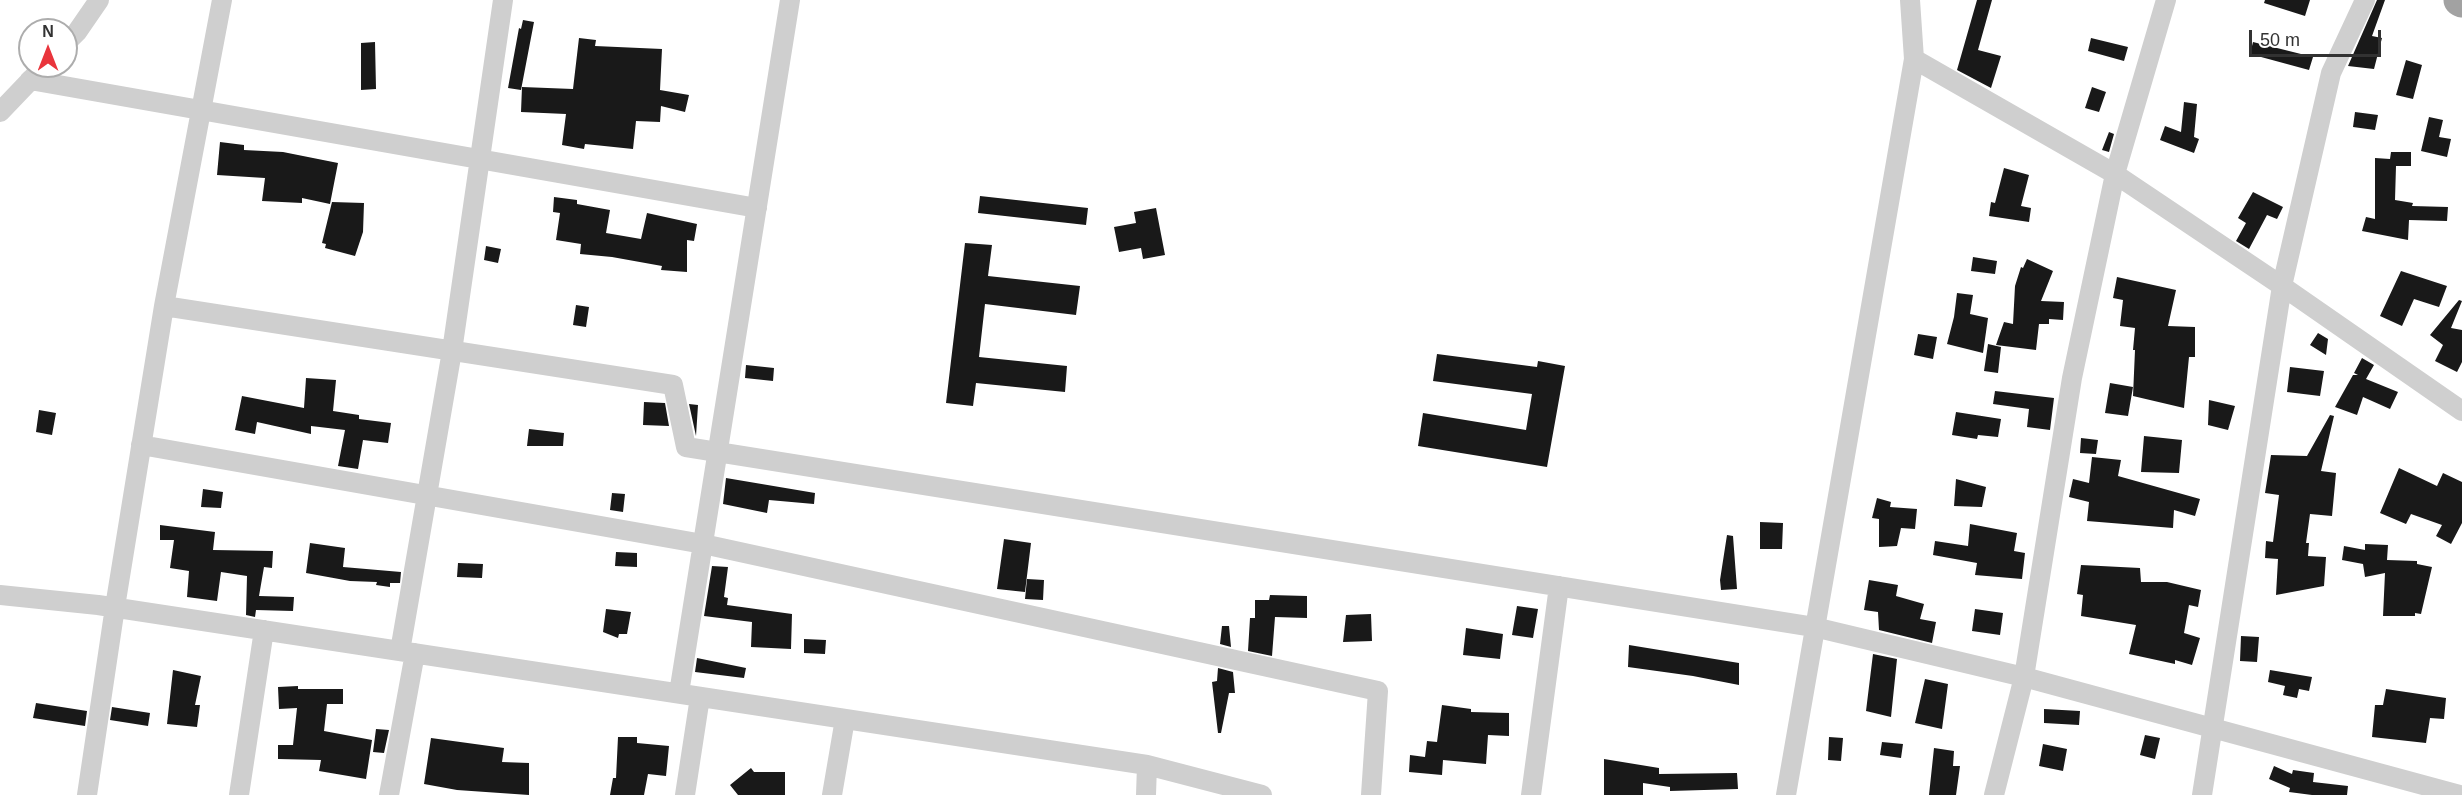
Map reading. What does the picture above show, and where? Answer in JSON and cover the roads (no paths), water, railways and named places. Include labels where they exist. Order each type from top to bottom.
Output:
[{"type":"street","points":[[78,31],[99,0]]},
{"type":"street","points":[[87,795],[164,306],[222,0]]},
{"type":"street","points":[[388,795],[427,495],[452,351],[503,0]]},
{"type":"street","points":[[678,693],[790,0]]},
{"type":"street","points":[[1786,795],[1914,58],[1910,0]]},
{"type":"street","points":[[1994,795],[2024,677],[2072,378],[2115,174],[2166,0]]},
{"type":"street","points":[[2202,795],[2282,286],[2331,74],[2365,0]]},
{"type":"street","points":[[1914,58],[2115,174],[2462,411]]},
{"type":"street","points":[[0,112],[30,80],[757,208]]},
{"type":"street","points":[[164,306],[673,385],[686,447],[1814,627],[2024,677],[2460,795]]},
{"type":"street","points":[[141,445],[703,544],[1378,691],[1371,795]]},
{"type":"street","points":[[1531,795],[1559,586]]},
{"type":"street","points":[[0,595],[115,607],[1147,765],[1262,795]]},
{"type":"street","points":[[243,794],[264,630]]},
{"type":"street","points":[[685,795],[700,697]]},
{"type":"street","points":[[832,795],[844,719]]},
{"type":"street","points":[[1146,795],[1147,765]]}]
